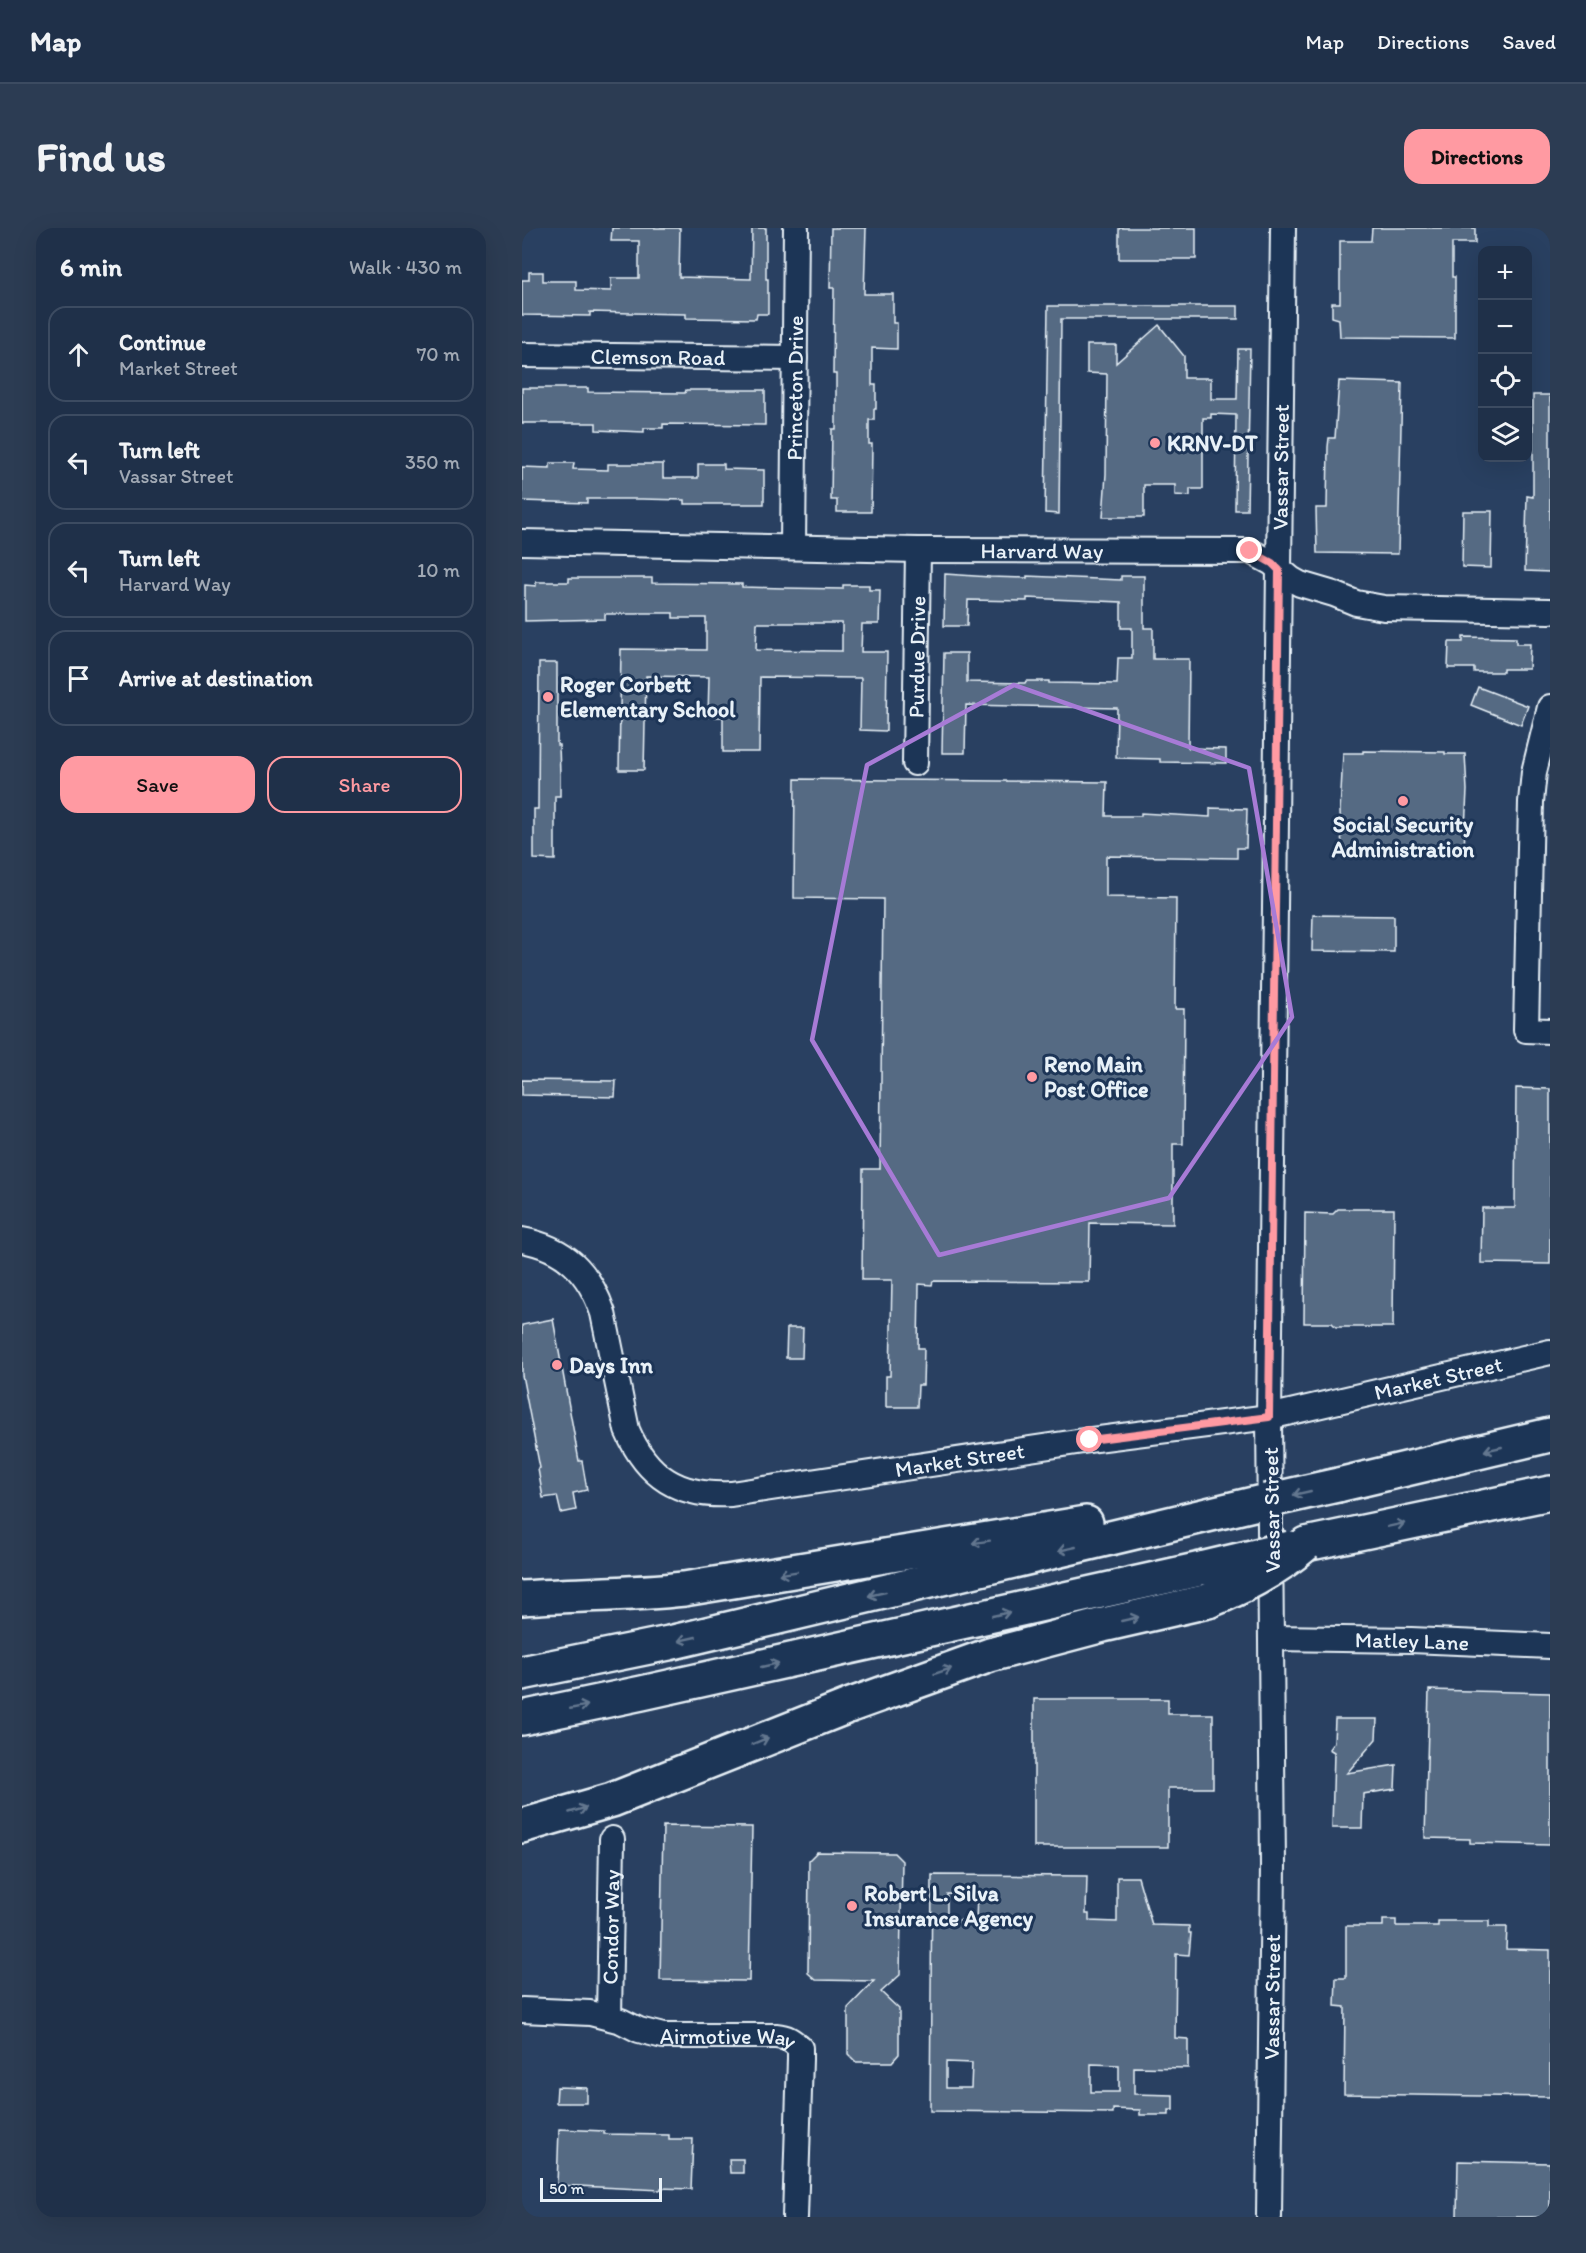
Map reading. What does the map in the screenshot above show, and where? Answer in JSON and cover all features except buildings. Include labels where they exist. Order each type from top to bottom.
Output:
[{"type":"highway","points":[[522,1612],[575,1608],[632,1594],[731,1582],[1266,1501],[1550,1435]]},
{"type":"highway","points":[[522,1718],[1306,1544],[1550,1493]]},
{"type":"highway","points":[[522,1673],[669,1643],[1205,1509]]},
{"type":"highway","points":[[522,1826],[612,1800],[851,1705],[990,1655],[1080,1630],[1208,1601],[1252,1582],[1288,1559],[1306,1544]]},
{"type":"highway","points":[[522,1598],[632,1594]]},
{"type":"street","name":"Princeton Drive","points":[[793,547],[796,228]]},
{"type":"street","name":"Vassar Street","points":[[1269,2217],[1273,1865],[1269,1417],[1283,228]]},
{"type":"street","name":"Clemson Road","points":[[522,355],[795,358]]},
{"type":"street","name":"Harvard Way","points":[[522,542],[918,550],[1250,551],[1272,563],[1300,584],[1368,606],[1550,611]]},
{"type":"street","name":"Purdue Drive","points":[[915,763],[918,550]]},
{"type":"street","points":[[1550,707],[1534,772],[1531,802],[1526,1030],[1550,1031]]},
{"type":"street","name":"Market Street","points":[[522,1240],[543,1245],[560,1253],[575,1264],[588,1279],[597,1295],[603,1313],[627,1430],[634,1448],[661,1478],[692,1492],[711,1495],[731,1494],[1090,1440],[1269,1417],[1550,1352]]},
{"type":"street","name":"Matley Lane","points":[[1272,1638],[1411,1640],[1550,1646]]},
{"type":"street","name":"Condor Way","points":[[609,2017],[612,1839]]},
{"type":"street","name":"Airmotive Way","points":[[522,2010],[577,2011],[609,2017],[639,2030],[663,2036],[785,2037],[800,2048],[795,2217]]},
{"type":"highlighted area","points":[[1014,685],[1249,768],[1292,1017],[1169,1198],[939,1255],[812,1040],[867,765]]},
{"type":"place","name":"KRNV-DT","points":[[1155,443]]},
{"type":"place","name":"Roger Corbett Elementary School","points":[[548,697]]},
{"type":"place","name":"Social Security Administration","points":[[1403,801]]},
{"type":"place","name":"Reno Main Post Office","points":[[1032,1077]]},
{"type":"place","name":"Days Inn","points":[[557,1365]]},
{"type":"place","name":"Robert L. Silva Insurance Agency","points":[[852,1906]]},
{"type":"route","points":[[1090,1440],[1269,1417],[1279,570],[1272,563],[1250,551]]}]
